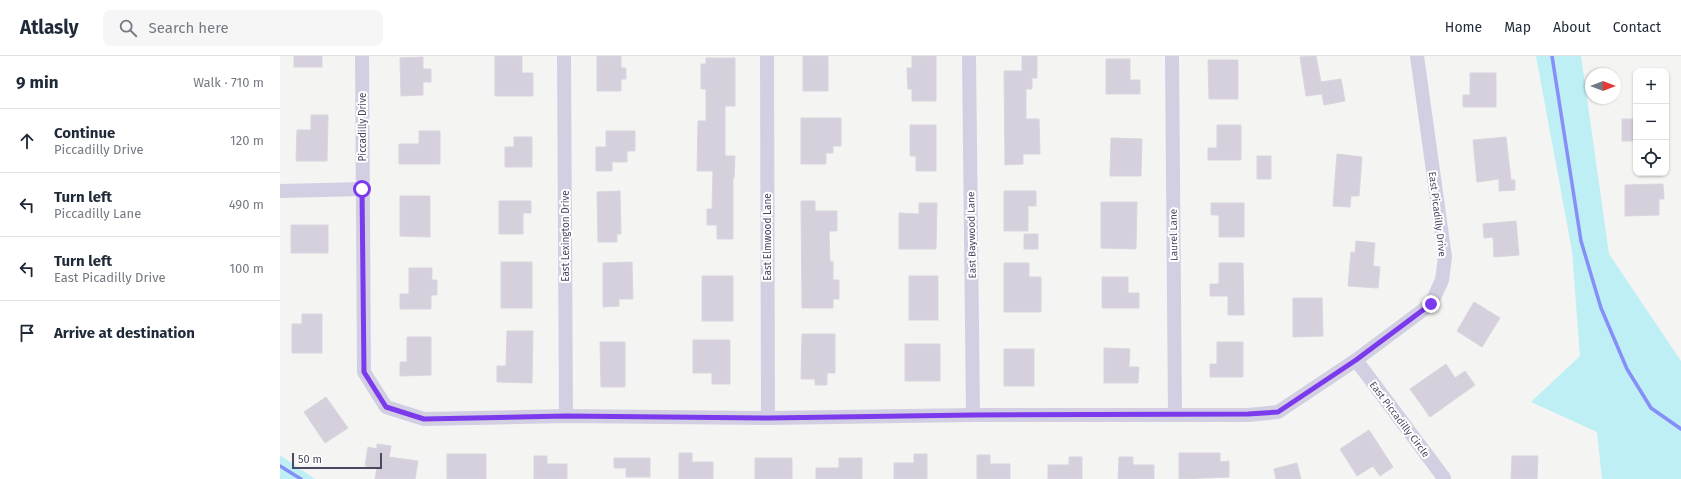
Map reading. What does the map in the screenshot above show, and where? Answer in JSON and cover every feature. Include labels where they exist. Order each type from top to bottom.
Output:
[{"type":"street","name":"Piccadilly Drive","points":[[362,56],[364,372],[386,407],[424,419],[566,416]]},
{"type":"street","name":"East Lexington Drive","points":[[564,56],[566,416]]},
{"type":"street","name":"East Elmwood Lane","points":[[767,56],[768,418]]},
{"type":"street","name":"East Baywood Lane","points":[[970,56],[973,415]]},
{"type":"street","name":"Laurel Lane","points":[[1172,56],[1175,415]]},
{"type":"street","name":"East Picadilly Drive","points":[[1175,415],[1278,412],[1356,360],[1431,304],[1442,280],[1445,256],[1417,56]]},
{"type":"street","points":[[280,191],[362,189]]},
{"type":"street","name":"East Piccadilly Circle","points":[[1356,360],[1444,478]]},
{"type":"street","points":[[566,416],[768,418],[973,415],[1175,415]]},
{"type":"shaded area","points":[[1536,56],[1581,56],[1585,84],[1585,104],[1588,104],[1609,254],[1681,361],[1681,479],[1602,479],[1597,432],[1531,402],[1580,356],[1572,251]]},
{"type":"shaded area","points":[[280,455],[315,479],[280,479]]},
{"type":"building","points":[[294,56],[322,56],[322,67],[294,67]]},
{"type":"building","points":[[495,56],[522,56],[522,73],[533,73],[533,96],[495,96]]},
{"type":"building","points":[[597,56],[621,56],[621,68],[626,68],[626,79],[621,79],[621,91],[597,91]]},
{"type":"building","points":[[803,56],[828,56],[828,91],[803,91]]},
{"type":"building","points":[[912,56],[936,56],[936,101],[912,101],[912,89],[908,89],[907,68],[912,68]]},
{"type":"building","points":[[1022,56],[1037,56],[1037,78],[1032,78],[1032,89],[1026,89],[1026,119],[1039,119],[1040,154],[1023,154],[1023,164],[1005,165],[1004,71],[1022,71]]},
{"type":"building","points":[[1316,56],[1321,82],[1341,79],[1345,101],[1324,105],[1322,94],[1306,96],[1300,57]]},
{"type":"building","points":[[423,57],[423,69],[431,69],[431,82],[423,82],[423,95],[401,96],[400,58]]},
{"type":"building","points":[[706,58],[735,58],[735,106],[725,106],[725,156],[735,156],[733,178],[733,239],[717,239],[717,225],[707,225],[707,209],[712,209],[713,171],[697,171],[698,121],[706,121],[706,89],[701,89],[701,64],[706,64]]},
{"type":"building","points":[[1106,59],[1130,59],[1130,80],[1140,80],[1140,94],[1106,94]]},
{"type":"building","points":[[1208,60],[1238,60],[1238,99],[1209,99]]},
{"type":"building","points":[[1470,73],[1496,73],[1496,107],[1463,107],[1463,95],[1470,95]]},
{"type":"building","points":[[311,115],[328,115],[327,161],[296,161],[297,130],[311,130]]},
{"type":"building","points":[[801,118],[841,118],[841,146],[833,146],[833,153],[826,153],[826,164],[801,164]]},
{"type":"building","points":[[1622,119],[1633,119],[1633,141],[1622,141]]},
{"type":"building","points":[[910,125],[936,125],[936,171],[916,171],[916,156],[910,156]]},
{"type":"building","points":[[1217,125],[1241,125],[1241,160],[1208,160],[1208,148],[1217,148]]},
{"type":"building","points":[[419,131],[440,131],[440,164],[399,164],[399,144],[419,144]]},
{"type":"building","points":[[606,131],[635,131],[635,151],[627,151],[627,162],[612,162],[612,171],[596,171],[596,147],[606,147]]},
{"type":"building","points":[[514,137],[532,137],[532,167],[505,167],[505,147],[514,147]]},
{"type":"building","points":[[1506,137],[1511,180],[1515,180],[1515,190],[1499,191],[1499,179],[1477,182],[1473,140]]},
{"type":"building","points":[[1111,138],[1142,139],[1141,176],[1110,176]]},
{"type":"building","points":[[1337,154],[1362,157],[1359,196],[1351,196],[1350,207],[1333,206]]},
{"type":"building","points":[[1257,156],[1271,156],[1271,179],[1257,179]]},
{"type":"building","points":[[1663,184],[1664,199],[1659,199],[1659,215],[1625,216],[1625,185]]},
{"type":"building","points":[[620,191],[621,234],[617,234],[617,242],[598,242],[597,192]]},
{"type":"building","points":[[1004,191],[1036,191],[1036,206],[1028,206],[1028,231],[1004,231]]},
{"type":"building","points":[[400,196],[430,196],[430,237],[400,236]]},
{"type":"building","points":[[499,201],[531,201],[531,213],[523,213],[523,234],[499,234]]},
{"type":"building","points":[[801,201],[815,201],[815,211],[837,211],[837,231],[829,231],[830,262],[833,261],[833,280],[839,280],[839,299],[833,299],[833,308],[802,308]]},
{"type":"building","points":[[1101,202],[1137,202],[1136,249],[1101,248]]},
{"type":"building","points":[[919,203],[937,203],[936,249],[899,249],[899,213],[919,214]]},
{"type":"building","points":[[1211,203],[1244,203],[1244,237],[1219,237],[1219,215],[1211,215]]},
{"type":"building","points":[[1516,221],[1519,255],[1494,257],[1493,237],[1484,238],[1483,224]]},
{"type":"building","points":[[291,225],[328,225],[328,253],[291,253]]},
{"type":"building","points":[[1024,234],[1038,234],[1038,249],[1024,249]]},
{"type":"building","points":[[1356,241],[1375,243],[1373,266],[1380,267],[1378,288],[1348,286],[1351,252],[1355,253]]},
{"type":"building","points":[[501,262],[532,262],[532,308],[501,308]]},
{"type":"building","points":[[632,262],[633,299],[619,299],[619,306],[603,307],[603,263]]},
{"type":"building","points":[[1004,263],[1029,263],[1029,277],[1041,277],[1041,312],[1004,312]]},
{"type":"building","points":[[1219,263],[1243,263],[1244,315],[1228,315],[1228,296],[1210,296],[1210,284],[1219,284]]},
{"type":"building","points":[[409,268],[432,268],[432,280],[437,280],[437,295],[431,295],[431,309],[400,309],[400,294],[409,294]]},
{"type":"building","points":[[702,276],[733,276],[733,321],[702,321]]},
{"type":"building","points":[[909,276],[938,276],[938,320],[909,320]]},
{"type":"building","points":[[1102,277],[1128,277],[1128,293],[1139,293],[1139,308],[1102,308]]},
{"type":"building","points":[[1293,298],[1322,298],[1323,336],[1293,337]]},
{"type":"building","points":[[1474,302],[1500,318],[1482,347],[1457,331]]},
{"type":"building","points":[[302,314],[322,314],[322,353],[292,353],[292,324],[302,324]]},
{"type":"building","points":[[507,331],[533,331],[532,383],[497,382],[497,366],[506,366]]},
{"type":"building","points":[[802,334],[835,334],[835,373],[827,373],[827,385],[815,385],[815,379],[801,379]]},
{"type":"building","points":[[407,337],[431,337],[431,375],[400,376],[400,362],[407,362]]},
{"type":"building","points":[[693,340],[730,340],[730,384],[712,384],[712,373],[693,373]]},
{"type":"building","points":[[600,342],[625,342],[625,387],[601,387]]},
{"type":"building","points":[[1217,342],[1243,342],[1243,377],[1210,377],[1210,364],[1217,364]]},
{"type":"building","points":[[905,344],[940,344],[940,381],[905,381]]},
{"type":"building","points":[[1104,348],[1130,349],[1129,367],[1139,367],[1138,383],[1104,383]]},
{"type":"building","points":[[1004,349],[1034,349],[1034,386],[1004,386]]},
{"type":"building","points":[[1446,364],[1455,378],[1465,371],[1475,385],[1430,417],[1410,389]]},
{"type":"building","points":[[326,397],[348,428],[325,443],[304,412]]},
{"type":"building","points":[[1369,430],[1393,467],[1380,476],[1373,466],[1357,476],[1340,449]]},
{"type":"building","points":[[377,444],[391,446],[389,457],[418,461],[415,479],[375,479],[377,468],[365,466],[368,447],[377,449]]},
{"type":"building","points":[[679,453],[692,453],[692,462],[713,462],[713,479],[679,479]]},
{"type":"building","points":[[1179,453],[1220,453],[1220,462],[1229,461],[1229,477],[1179,479]]},
{"type":"building","points":[[447,454],[486,454],[486,479],[447,479]]},
{"type":"building","points":[[914,454],[927,454],[927,479],[894,479],[894,463],[914,463]]},
{"type":"building","points":[[977,455],[990,455],[990,464],[1010,464],[1010,479],[977,479]]},
{"type":"building","points":[[534,456],[547,456],[547,464],[567,464],[567,479],[534,479]]},
{"type":"building","points":[[1512,456],[1538,456],[1537,479],[1511,479]]},
{"type":"building","points":[[1069,457],[1082,457],[1082,479],[1048,479],[1048,465],[1069,465]]},
{"type":"building","points":[[1119,457],[1133,457],[1133,465],[1154,465],[1154,479],[1118,479]]},
{"type":"building","points":[[614,458],[650,458],[650,477],[626,477],[626,468],[614,468]]},
{"type":"building","points":[[755,458],[792,458],[792,479],[755,479]]},
{"type":"building","points":[[839,458],[862,458],[862,479],[816,479],[816,468],[839,468]]},
{"type":"building","points":[[1297,463],[1301,479],[1276,479],[1274,469]]},
{"type":"waterway","points":[[1552,56],[1581,241],[1601,308],[1627,369],[1651,408],[1681,429]]},
{"type":"waterway","points":[[280,466],[301,479]]},
{"type":"route","points":[[362,189],[364,372],[386,407],[424,419],[566,416],[768,418],[973,415],[1248,414],[1278,412],[1356,360],[1431,304]]}]
